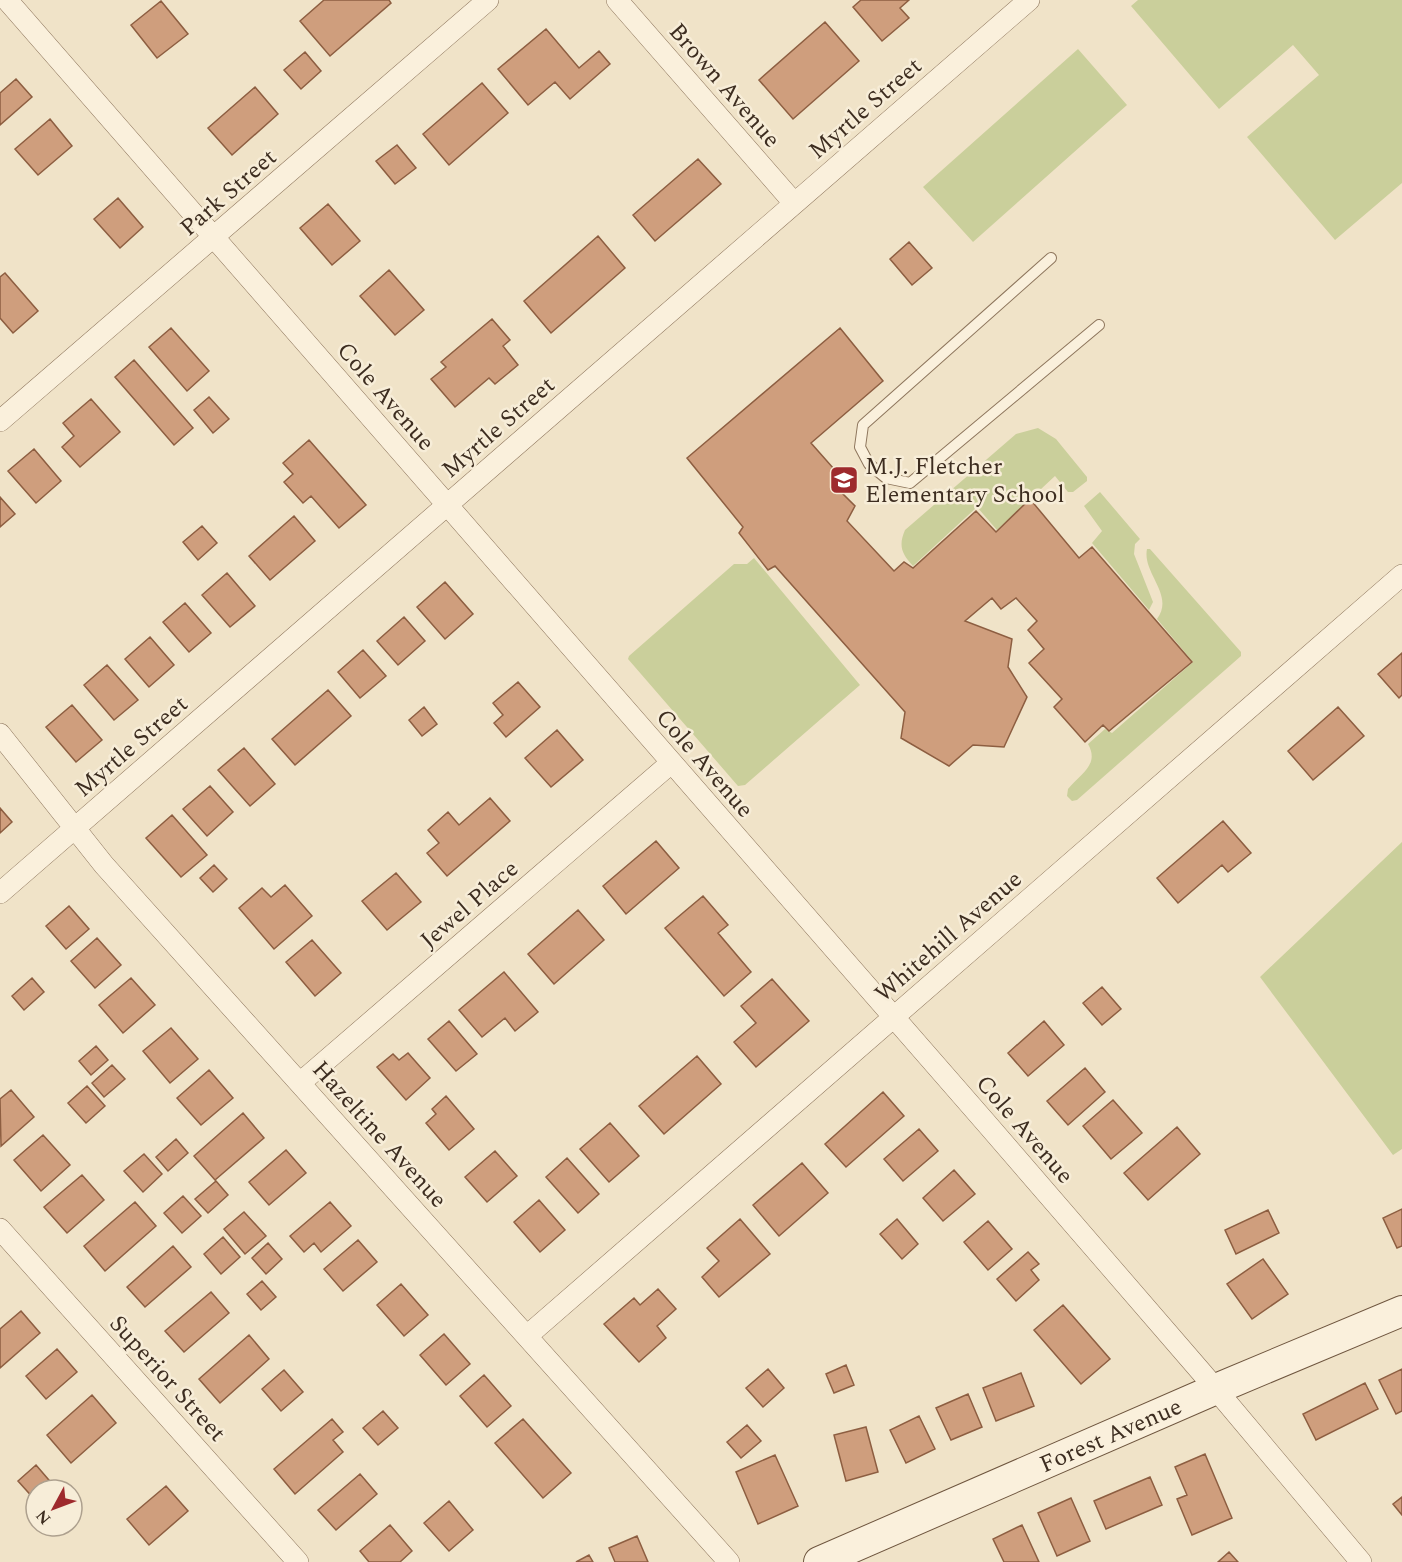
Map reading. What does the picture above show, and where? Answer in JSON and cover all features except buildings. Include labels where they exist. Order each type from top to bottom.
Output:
[{"type":"main road","name":"Forest Avenue","points":[[819,1562],[1216,1389],[1402,1311]]},
{"type":"street","name":"Cole Avenue","points":[[7,0],[1216,1389],[1358,1561]]},
{"type":"street","name":"Park Street","points":[[0,421],[488,0]]},
{"type":"street","name":"Brown Avenue","points":[[618,0],[794,203]]},
{"type":"street","name":"Myrtle Street","points":[[0,893],[1029,0]]},
{"type":"street","name":"Whitehill Avenue","points":[[527,1336],[1402,575]]},
{"type":"street","name":"Hazeltine Avenue","points":[[0,734],[104,865],[729,1562]]},
{"type":"street","name":"Jewel Place","points":[[300,1083],[671,763]]},
{"type":"street","name":"Superior Street","points":[[0,1229],[298,1562]]},
{"type":"lane","points":[[1051,258],[862,425],[860,447],[869,464],[886,478],[910,483],[1099,325]]},
{"type":"green space","points":[[1138,0],[1402,0],[1402,183],[1335,240],[1247,137],[1319,75],[1293,45],[1219,109],[1131,6]]},
{"type":"green space","points":[[1078,49],[1127,105],[973,242],[923,187]]},
{"type":"green space","points":[[1038,428],[1056,439],[1087,477],[1087,481],[1073,492],[1068,492],[1055,476],[997,530],[977,507],[913,566],[902,550],[905,530],[1016,434]]},
{"type":"green space","points":[[1100,492],[1140,539],[1135,544],[1134,554],[1153,602],[1149,610],[1092,543],[1102,531],[1084,506]]},
{"type":"green space","points":[[1147,549],[1150,549],[1241,652],[1241,656],[1077,800],[1072,801],[1067,796],[1068,789],[1087,769],[1092,758],[1088,744],[1105,729],[1112,733],[1193,662],[1157,619],[1162,610],[1162,601],[1149,567]]},
{"type":"green space","points":[[754,558],[860,685],[745,785],[738,786],[628,659],[734,564],[747,564]]},
{"type":"green space","points":[[1402,842],[1402,1149],[1393,1155],[1260,977]]},
{"type":"place","name":"M.J. Fletcher Elementary School","points":[[844,480]]}]
